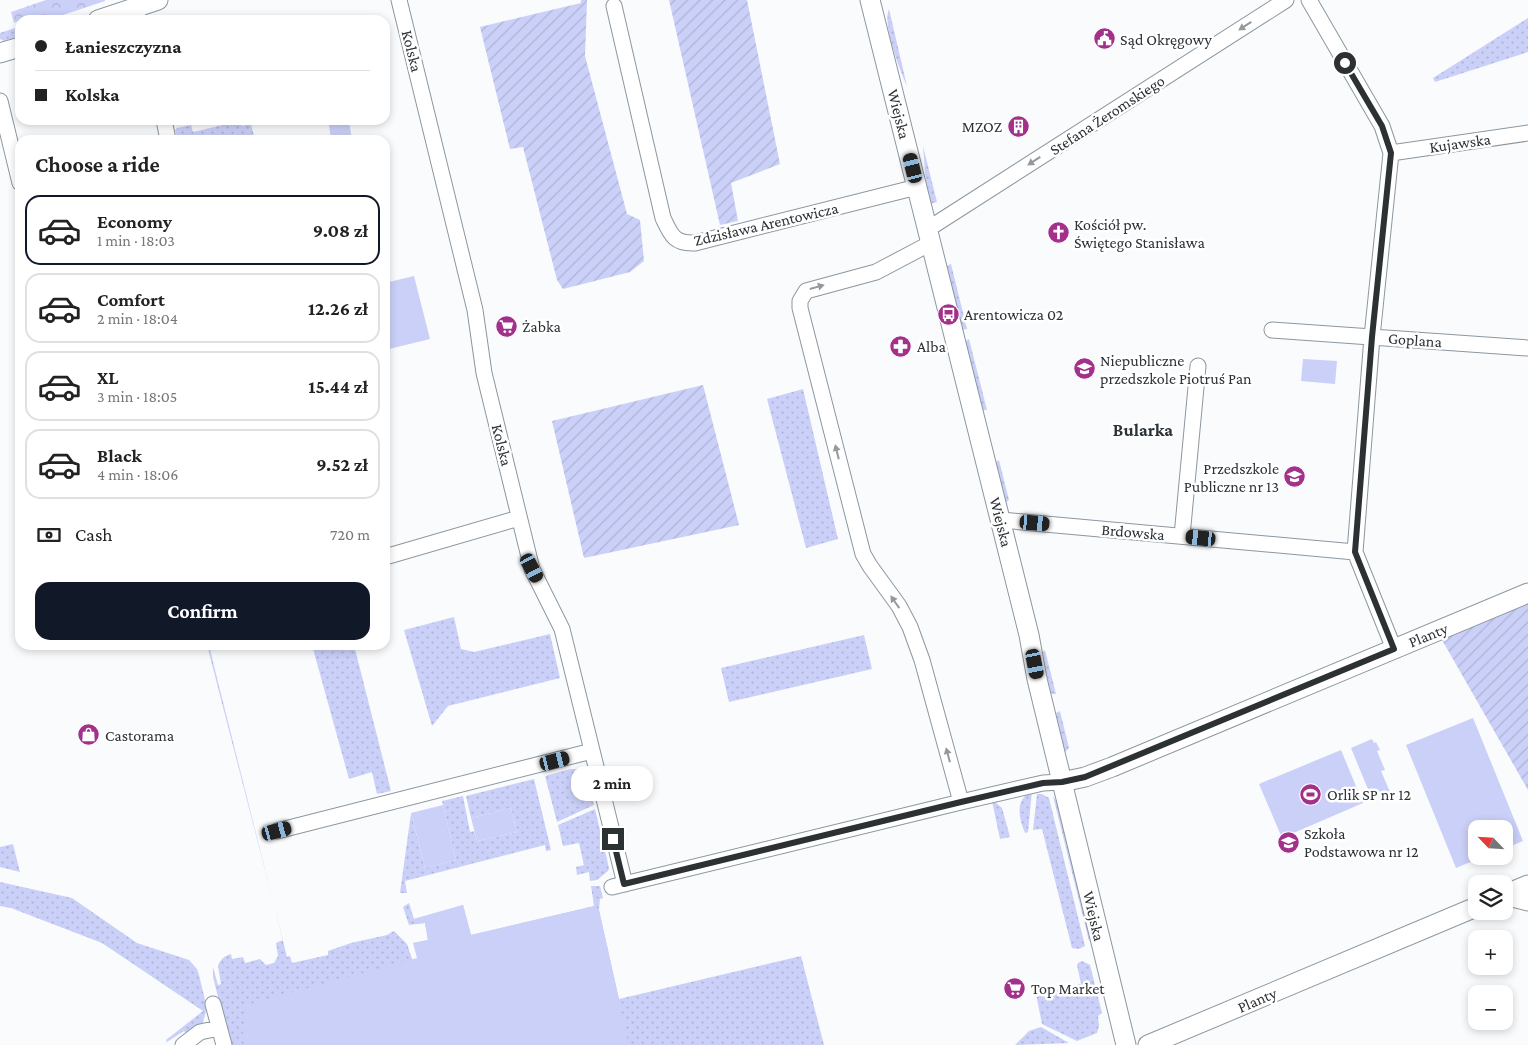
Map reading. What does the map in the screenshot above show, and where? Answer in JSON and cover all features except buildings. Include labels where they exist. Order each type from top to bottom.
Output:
[{"type":"street","points":[[137,14],[158,0]]},
{"type":"street","name":"Kolska","points":[[399,0],[475,310],[484,373],[519,518],[532,568],[562,629],[592,751],[618,885]]},
{"type":"street","name":"Stefana Żeromskiego","points":[[961,802],[922,660],[913,635],[899,606],[870,566],[864,554],[800,308],[800,301],[806,291],[876,272],[1286,0]]},
{"type":"street","points":[[1309,0],[1382,126],[1391,153],[1372,337],[1355,552],[1394,649]]},
{"type":"street","name":"Wiejska","points":[[874,1],[955,343],[1029,635],[1037,679],[1126,1045]]},
{"type":"street","name":"Zdzisława Arentowicza","points":[[614,6],[664,218],[670,233],[677,240],[684,243],[695,243],[917,187]]},
{"type":"street","points":[[0,53],[15,48]]},
{"type":"street","points":[[0,101],[15,162]]},
{"type":"street","name":"Kujawska","points":[[1391,153],[1528,133]]},
{"type":"street","name":"Goplana","points":[[1272,330],[1528,348]]},
{"type":"street","points":[[1182,536],[1198,366]]},
{"type":"street","points":[[390,556],[519,518]]},
{"type":"street","name":"Brdowska","points":[[1001,520],[1355,552]]},
{"type":"street","name":"Planty","points":[[618,885],[1043,783],[1062,782],[1085,777],[1528,593]]},
{"type":"street","points":[[277,831],[592,751]]},
{"type":"street","points":[[1513,892],[1528,885]]},
{"type":"street","points":[[1513,899],[1528,903]]},
{"type":"street","name":"Planty","points":[[1148,1045],[1468,910]]},
{"type":"street","points":[[213,1004],[224,1045]]},
{"type":"street","points":[[183,1045],[200,1032],[219,1028]]},
{"type":"green space","points":[[46,0],[105,0],[63,15],[15,15],[14,23],[11,12]]},
{"type":"green space","points":[[581,0],[587,0],[585,56],[627,214],[640,220],[644,261],[630,272],[563,289],[557,280],[523,147],[510,149],[480,27],[581,3]]},
{"type":"green space","points":[[669,0],[747,0],[780,164],[731,183],[738,221],[720,225]]},
{"type":"green space","points":[[889,9],[907,86],[896,59],[890,36],[887,16]]},
{"type":"green space","points":[[1528,18],[1528,52],[1435,82],[1433,78]]},
{"type":"green space","points":[[15,28],[15,38],[4,41],[0,39],[0,33]]},
{"type":"green space","points":[[191,125],[193,132],[223,125],[251,125],[254,135],[176,135],[175,130]]},
{"type":"green space","points":[[329,125],[350,125],[351,135],[330,135]]},
{"type":"green space","points":[[923,146],[937,202],[930,204],[926,183]]},
{"type":"green space","points":[[951,264],[967,329],[962,330],[946,266]]},
{"type":"green space","points":[[414,276],[430,339],[390,349],[390,282]]},
{"type":"green space","points":[[969,339],[987,410],[981,410],[965,344]]},
{"type":"green space","points":[[1303,359],[1337,361],[1335,384],[1301,381]]},
{"type":"green space","points":[[703,385],[739,525],[584,558],[552,421]]},
{"type":"green space","points":[[803,389],[838,539],[806,548],[767,399]]},
{"type":"green space","points":[[999,460],[1009,500],[1005,503],[994,463]]},
{"type":"green space","points":[[1528,597],[1528,790],[1438,633]]},
{"type":"green space","points":[[454,617],[461,649],[474,652],[550,634],[560,678],[448,706],[432,726],[404,630]]},
{"type":"green space","points":[[864,635],[872,669],[729,702],[721,668]]},
{"type":"green space","points":[[208,650],[210,650],[273,901]]},
{"type":"green space","points":[[313,650],[355,650],[391,791],[377,794],[372,772],[349,779]]},
{"type":"green space","points":[[1045,650],[1056,694],[1051,693],[1041,653]]},
{"type":"green space","points":[[1060,711],[1069,748],[1065,752],[1056,713]]},
{"type":"green space","points":[[1473,718],[1523,841],[1513,845],[1513,820],[1468,820],[1468,863],[1456,868],[1406,745]]},
{"type":"green space","points":[[1372,739],[1380,750],[1377,751],[1385,770],[1381,771],[1390,792],[1372,799],[1351,748]]},
{"type":"green space","name":"Orlik SP nr 12","points":[[1341,750],[1363,803],[1282,838],[1259,784]]},
{"type":"green space","points":[[570,769],[579,769],[586,774],[594,805],[557,822],[545,776]]},
{"type":"green space","points":[[534,779],[551,850],[546,851],[545,845],[405,881],[407,893],[400,893],[411,813],[425,868],[456,860],[442,801],[463,796],[470,832],[474,831],[477,841],[517,832],[511,808],[471,818],[466,796]]},
{"type":"green space","points":[[1032,791],[1028,832],[1025,833],[1021,821],[1020,804],[1022,799]]},
{"type":"green space","points":[[1037,794],[1042,794],[1049,798],[1085,946],[1079,949],[1072,948],[1042,829],[1033,830]]},
{"type":"green space","points":[[1053,796],[1057,802],[1091,937],[1089,941]]},
{"type":"green space","points":[[992,801],[1002,808],[1010,837],[1000,839]]},
{"type":"green space","points":[[443,805],[456,860],[425,868],[411,813]]},
{"type":"green space","points":[[511,808],[517,832],[477,841],[471,818]]},
{"type":"green space","points":[[595,809],[609,868],[597,880],[590,881],[589,872],[577,875],[576,867],[584,865],[579,843],[563,846],[558,825]]},
{"type":"green space","points":[[13,844],[20,872],[0,867],[0,847]]},
{"type":"green space","points":[[0,882],[72,898],[137,943],[189,960],[197,969],[207,1008],[203,1022],[187,1034],[184,1031],[167,1042],[166,1040],[203,1011],[102,943],[11,908],[0,906]]},
{"type":"green space","points":[[591,886],[600,886],[603,898],[600,899],[599,910],[619,999],[801,956],[824,1045],[494,1045],[413,943],[428,940],[425,923],[409,925],[403,907],[409,903],[414,919],[463,905],[471,935],[594,906]]},
{"type":"green space","points":[[463,905],[471,935],[595,906],[599,910],[629,1045],[244,1045],[243,1033],[246,1005],[417,958],[413,943],[428,940],[425,923],[414,924],[414,919]]},
{"type":"green space","points":[[394,931],[407,944],[416,970],[283,1045],[230,1045],[213,977],[213,967],[218,985],[221,984],[218,966],[224,957],[231,954],[232,959],[243,957],[245,963],[260,959],[266,965],[274,963],[278,956],[276,943],[283,940],[287,957],[290,956],[292,963],[328,955],[328,951],[351,943],[387,935]]},
{"type":"green space","points":[[1082,961],[1090,965],[1102,1013],[1098,1016],[1099,1026],[1097,1033],[1077,1041],[1042,1024],[1036,994],[1081,984],[1077,965]]},
{"type":"green space","points":[[1041,1027],[1069,1043],[1015,1045],[1029,1031]]},
{"type":"place","name":"Sąd Okręgowy","points":[[1104,39]]},
{"type":"place","name":"MZOZ","points":[[1018,126]]},
{"type":"place","name":"Kościół pw. Świętego Stanisława","points":[[1058,233]]},
{"type":"place","name":"Arentowicza 02","points":[[948,314]]},
{"type":"place","name":"Żabka","points":[[506,326]]},
{"type":"place","name":"Alba","points":[[901,346]]},
{"type":"place","name":"Niepubliczne przedszkole Piotruś Pan","points":[[1084,369]]},
{"type":"place","name":"Przedszkole Publiczne nr 13","points":[[1295,477]]},
{"type":"place","name":"Castorama","points":[[89,735]]},
{"type":"place","name":"Orlik SP nr 12","points":[[1311,794]]},
{"type":"place","name":"Szkoła Podstawowa nr 12","points":[[1288,842]]},
{"type":"place","name":"Top Market","points":[[1015,988]]},
{"type":"district","name":"Bularka","points":[[1143,430]]},
{"type":"route","points":[[613,839],[624,884],[961,802],[1043,783],[1062,782],[1085,777],[1394,649],[1355,552],[1372,337],[1391,153],[1382,126],[1345,63]]}]
